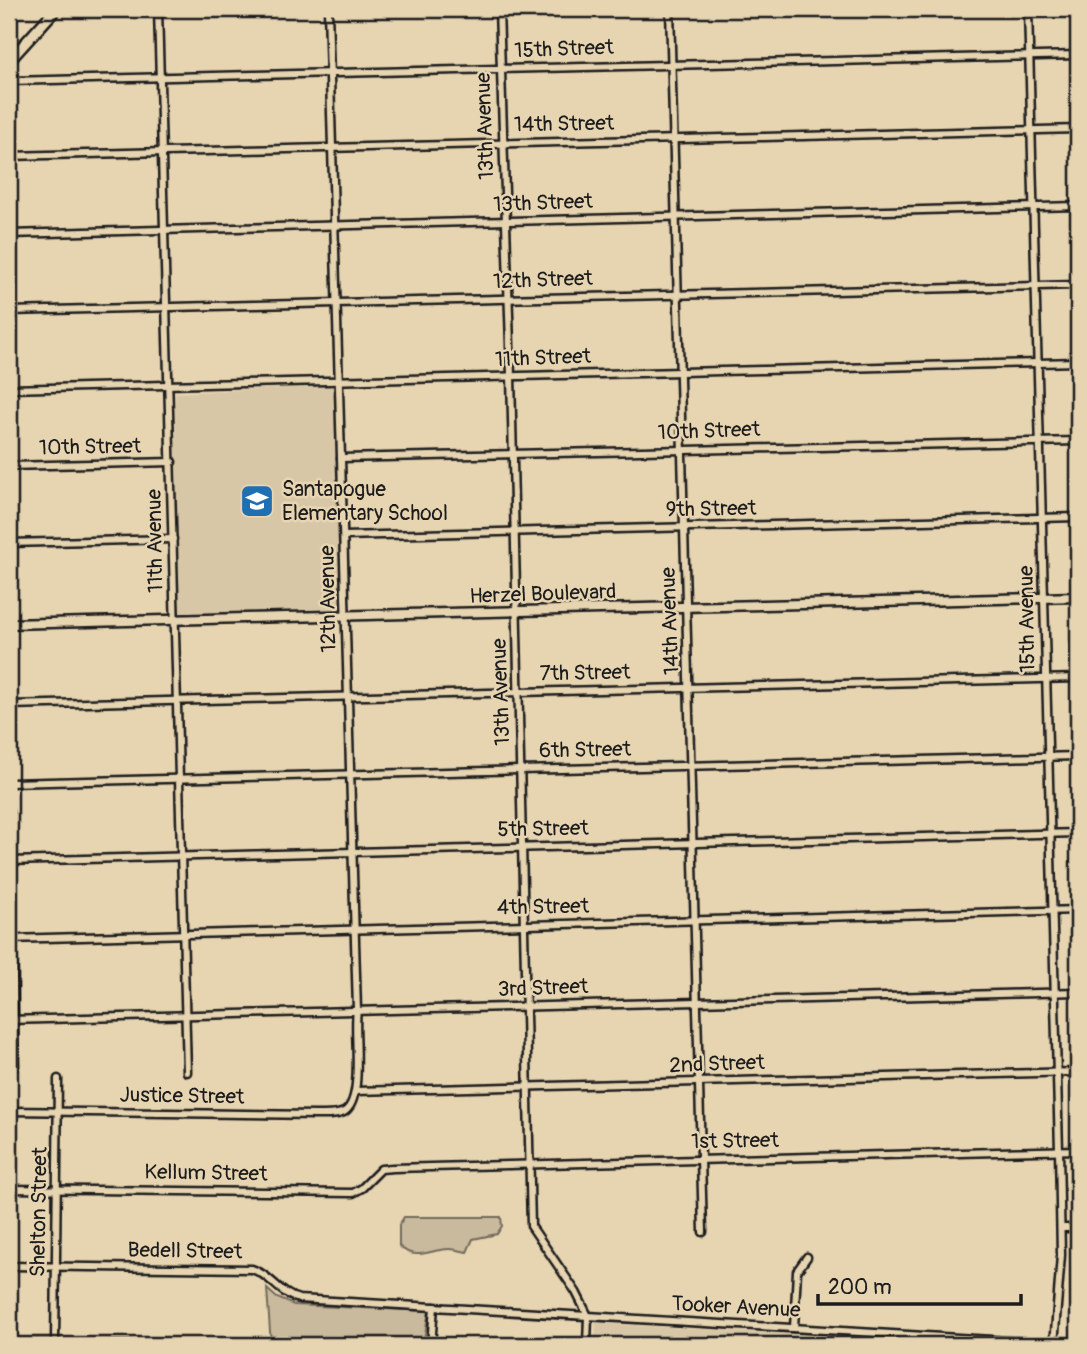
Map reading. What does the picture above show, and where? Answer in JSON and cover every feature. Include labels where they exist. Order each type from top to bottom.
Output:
[{"type":"main road","points":[[9,61],[56,9]]},
{"type":"street","name":"11th Avenue","points":[[158,9],[187,1072]]},
{"type":"street","name":"12th Avenue","points":[[328,9],[357,1010],[356,1091],[352,1104]]},
{"type":"street","name":"13th Avenue","points":[[499,9],[511,376],[531,1226],[576,1292],[588,1315]]},
{"type":"street","name":"14th Avenue","points":[[670,9],[703,1232]]},
{"type":"street","name":"15th Avenue","points":[[1028,9],[1061,1228],[1054,1344]]},
{"type":"street","name":"15th Street","points":[[9,81],[1078,55]]},
{"type":"street","name":"14th Street","points":[[9,156],[1078,129]]},
{"type":"street","name":"13th Street","points":[[9,234],[1078,206]]},
{"type":"street","name":"12th Street","points":[[9,311],[1078,285]]},
{"type":"street","name":"11th Street","points":[[9,389],[1078,362]]},
{"type":"street","name":"10th Street","points":[[341,458],[1078,441]]},
{"type":"street","name":"10th Street","points":[[9,466],[172,462]]},
{"type":"street","name":"9th Street","points":[[344,536],[1078,517]]},
{"type":"street","points":[[9,544],[173,539]]},
{"type":"street","name":"Herzel Boulevard","points":[[9,624],[1078,597]]},
{"type":"street","name":"7th Street","points":[[9,705],[1078,678]]},
{"type":"street","name":"6th Street","points":[[9,783],[1078,756]]},
{"type":"street","points":[[9,812],[11,1020],[15,1066]]},
{"type":"street","name":"5th Street","points":[[9,861],[1078,833]]},
{"type":"street","name":"4th Street","points":[[10,939],[1078,910]]},
{"type":"street","name":"3rd Street","points":[[11,1020],[1078,992]]},
{"type":"street","name":"2nd Street","points":[[356,1091],[1078,1072]]},
{"type":"street","name":"Shelton Street","points":[[55,1344],[58,1079]]},
{"type":"street","name":"Justice Street","points":[[9,1111],[332,1115],[343,1112],[352,1104]]},
{"type":"street","name":"1st Street","points":[[393,1167],[1078,1150]]},
{"type":"street","name":"Kellum Street","points":[[9,1189],[353,1193],[362,1188],[380,1168],[393,1167]]},
{"type":"street","points":[[1061,1228],[1078,1228]]},
{"type":"street","points":[[794,1328],[797,1271],[807,1257]]},
{"type":"street","name":"Bedell Street","points":[[9,1266],[252,1269],[261,1271],[287,1296],[299,1299],[434,1307]]},
{"type":"street","points":[[432,1345],[434,1307]]},
{"type":"street","name":"Tooker Avenue","points":[[434,1307],[1078,1345]]},
{"type":"street","points":[[587,1345],[588,1315]]},
{"type":"street","points":[[9,1344],[131,1345]]},
{"type":"shaded area","name":"Santapogue Elementary School","points":[[334,386],[340,609],[179,613],[175,393]]},
{"type":"shaded area","points":[[404,1217],[501,1217],[502,1226],[497,1234],[473,1239],[467,1252],[449,1249],[417,1254],[405,1251],[399,1246],[399,1225]]},
{"type":"shaded area","points":[[267,1289],[277,1298],[294,1305],[429,1311],[423,1345],[271,1345]]},
{"type":"shaded area","points":[[596,1323],[798,1335],[947,1345],[595,1345]]},
{"type":"place","name":"Santapogue Elementary School","points":[[257,501]]}]
